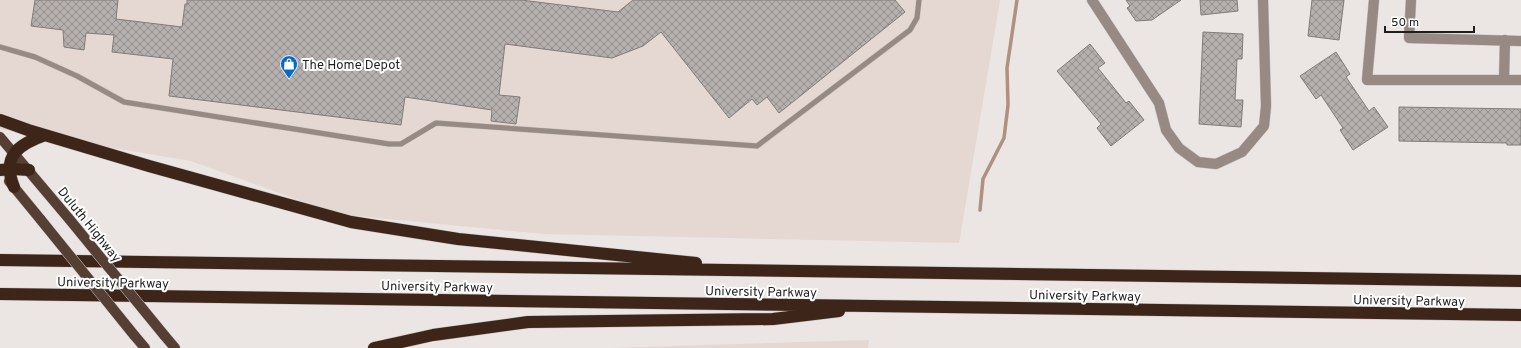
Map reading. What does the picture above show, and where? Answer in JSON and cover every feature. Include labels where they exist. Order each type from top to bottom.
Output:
[{"type":"highway","points":[[0,120],[45,135],[351,222],[450,238],[672,260],[739,270]]},
{"type":"highway","points":[[3,170],[14,152],[28,141],[45,135]]},
{"type":"highway","points":[[3,170],[29,170]]},
{"type":"highway","points":[[3,170],[14,187]]},
{"type":"highway","name":"University Parkway","points":[[0,260],[1521,281]]},
{"type":"highway","name":"University Parkway","points":[[0,294],[1521,315]]},
{"type":"highway","points":[[374,348],[433,335],[528,322],[773,319],[819,315],[862,306]]},
{"type":"main road","name":"Duluth Highway","points":[[0,137],[29,170],[175,348]]},
{"type":"main road","points":[[14,187],[145,348]]},
{"type":"street","points":[[1092,0],[1159,103],[1166,130],[1179,148],[1198,162],[1216,164],[1242,152],[1264,126],[1266,106],[1263,0]]},
{"type":"street","points":[[1374,0],[1367,80],[1521,80]]},
{"type":"street","points":[[1411,0],[1410,38],[1521,41]]},
{"type":"street","points":[[1504,80],[1505,40]]},
{"type":"lane","points":[[0,46],[35,57],[77,76],[124,102],[389,144],[401,144],[436,123],[756,146],[910,30],[917,18],[919,0]]},
{"type":"shaded area","points":[[0,0],[1000,0],[959,243],[545,234],[337,214],[191,161],[0,129]]},
{"type":"shaded area","points":[[869,340],[868,348],[610,348]]},
{"type":"building","points":[[35,0],[118,0],[116,19],[182,27],[185,4],[187,4],[187,0],[521,0],[618,12],[633,0],[895,0],[905,12],[779,113],[767,97],[757,105],[752,99],[729,118],[661,32],[643,46],[612,58],[505,44],[499,95],[520,97],[516,124],[491,121],[492,110],[405,97],[401,125],[169,96],[173,59],[112,52],[114,35],[86,33],[84,50],[64,47],[63,30],[31,26]]},
{"type":"building","points":[[1126,0],[1181,0],[1152,20],[1136,21],[1127,8],[1130,6]]},
{"type":"building","points":[[1200,0],[1237,0],[1238,11],[1201,15]]},
{"type":"building","points":[[1312,0],[1344,0],[1339,40],[1308,36]]},
{"type":"building","points":[[1203,32],[1243,34],[1242,59],[1237,59],[1235,100],[1243,100],[1241,127],[1199,124]]},
{"type":"building","points":[[1090,44],[1105,63],[1098,68],[1126,103],[1129,101],[1144,120],[1111,146],[1097,128],[1101,124],[1057,71]]},
{"type":"building","points":[[1336,52],[1350,74],[1346,77],[1369,111],[1374,107],[1388,127],[1353,150],[1340,130],[1343,128],[1321,95],[1316,99],[1300,76]]},
{"type":"building","points":[[1399,107],[1521,109],[1521,145],[1507,145],[1507,143],[1399,141]]},
{"type":"waterway","points":[[980,210],[983,179],[1004,138],[1008,105],[1007,68],[1017,0]]},
{"type":"place","name":"The Home Depot","points":[[289,79]]}]
